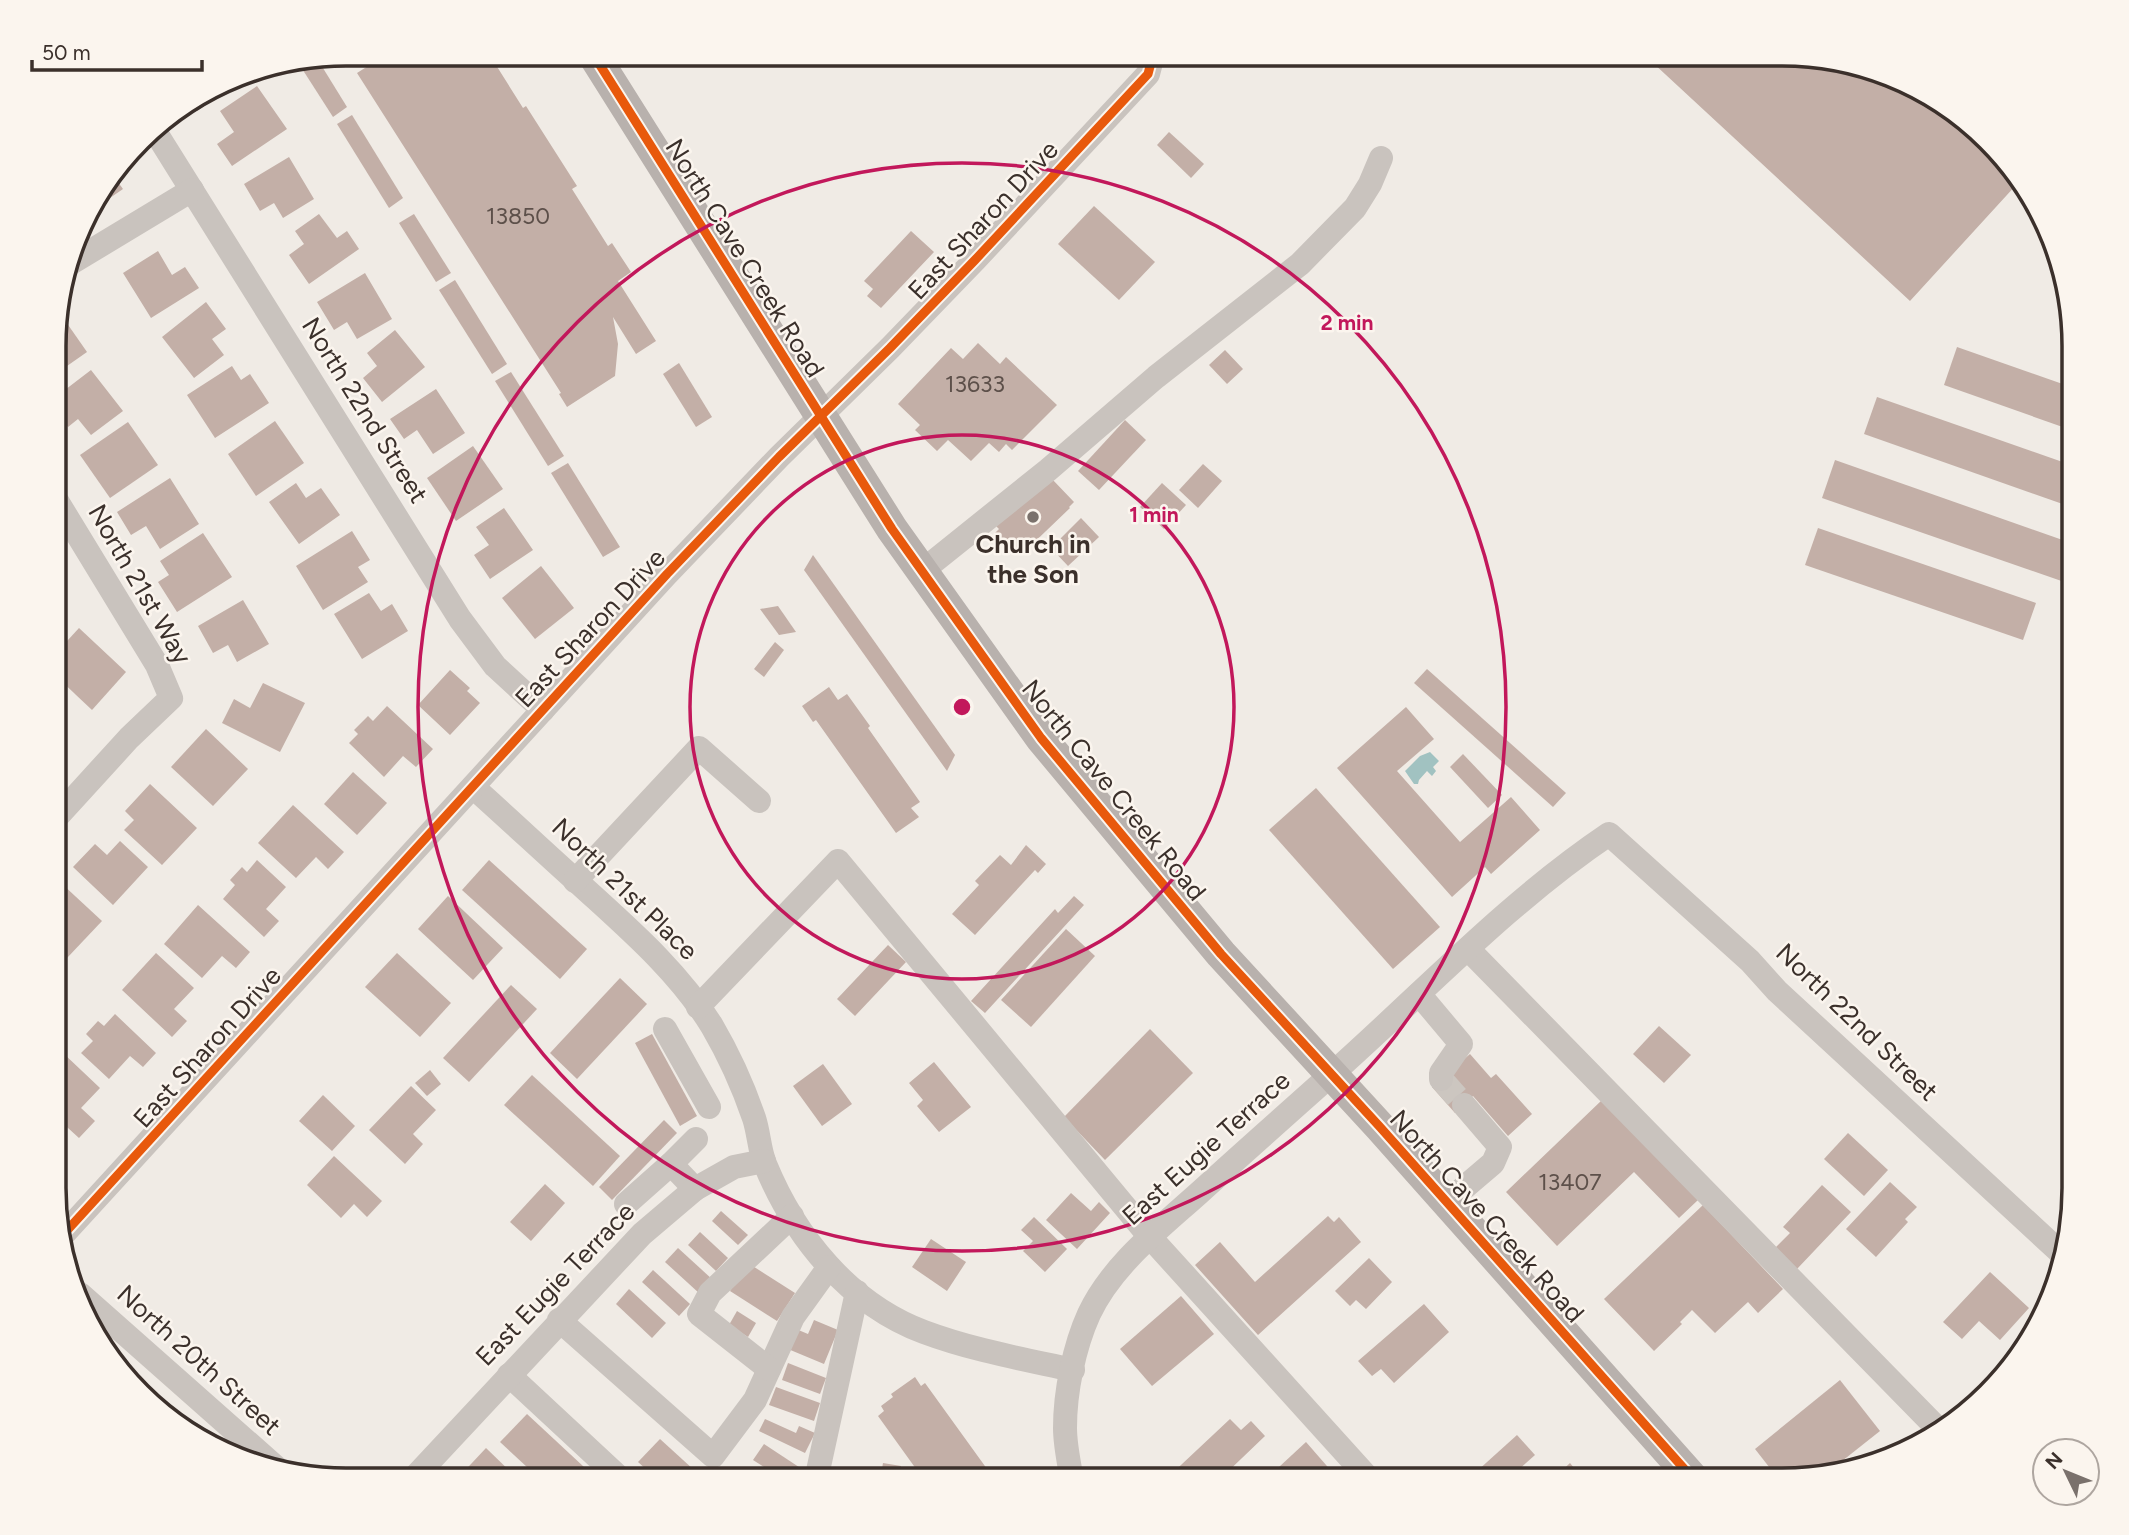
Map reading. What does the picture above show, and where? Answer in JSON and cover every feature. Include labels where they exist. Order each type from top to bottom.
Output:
[{"type":"main road","name":"North Cave Creek Road","points":[[601,66],[892,529],[1065,768],[1221,954],[1332,1074],[1683,1468]]},
{"type":"street","name":"East Sharon Drive","points":[[69,1228],[667,574],[968,267],[1149,74],[1151,66]]},
{"type":"street","name":"North 22nd Street","points":[[160,138],[460,619],[495,666],[543,710]]},
{"type":"street","points":[[922,571],[1048,470],[1156,377],[1300,264],[1355,208],[1370,184],[1381,158]]},
{"type":"street","points":[[81,257],[192,190]]},
{"type":"street","name":"North 21st Way","points":[[66,516],[157,665],[171,698],[129,738],[66,807]]},
{"type":"street","points":[[575,881],[699,748],[759,801]]},
{"type":"street","name":"North 21st Place","points":[[473,787],[631,930],[677,978],[711,1025],[724,1049],[755,1120],[764,1161],[778,1193],[812,1250],[881,1311],[923,1332],[1073,1370]]},
{"type":"street","name":"North 22nd Street","points":[[1609,834],[2056,1248]]},
{"type":"street","name":"East Eugie Terrace","points":[[1073,1370],[1089,1314],[1112,1276],[1150,1237],[1468,948],[1566,863],[1609,834]]},
{"type":"street","points":[[698,1007],[838,861],[1150,1237],[1360,1468]]},
{"type":"street","points":[[1468,948],[1933,1424]]},
{"type":"street","points":[[1419,994],[1461,1044],[1441,1073],[1441,1079]]},
{"type":"street","points":[[665,1029],[709,1107]]},
{"type":"street","points":[[688,1069],[724,1049]]},
{"type":"street","points":[[1446,1203],[1493,1163],[1500,1147],[1464,1105]]},
{"type":"street","points":[[626,1204],[696,1139]]},
{"type":"street","name":"East Eugie Terrace","points":[[423,1468],[642,1234],[695,1189],[734,1167],[764,1161]]},
{"type":"street","points":[[671,1164],[695,1189]]},
{"type":"street","points":[[769,1368],[699,1314],[710,1293],[792,1216]]},
{"type":"street","points":[[559,1320],[713,1456],[755,1399],[793,1317],[830,1267]]},
{"type":"street","points":[[819,1468],[857,1292]]},
{"type":"street","name":"North 20th Street","points":[[92,1305],[263,1456]]},
{"type":"street","points":[[1070,1468],[1065,1429],[1073,1370]]},
{"type":"street","points":[[509,1375],[609,1468]]},
{"type":"water","points":[[1430,752],[1439,761],[1433,767],[1436,771],[1432,776],[1427,771],[1418,784],[1414,784],[1405,771],[1420,756]]},
{"type":"building","points":[[368,66],[497,66],[523,108],[526,106],[577,186],[572,189],[608,246],[612,243],[631,272],[618,281],[656,341],[636,354],[613,317],[618,344],[615,376],[567,407],[559,394],[561,393],[357,73]]},
{"type":"building","points":[[1656,66],[1782,66],[1855,76],[1906,95],[1953,124],[1967,136],[1993,162],[2013,188],[1910,301]]},
{"type":"building","points":[[323,68],[347,107],[333,117],[303,70]]},
{"type":"building","points":[[257,86],[287,129],[232,166],[217,144],[234,132],[220,111]]},
{"type":"building","points":[[352,115],[403,198],[389,208],[337,124]]},
{"type":"building","points":[[1169,132],[1204,164],[1191,178],[1157,145]]},
{"type":"building","points":[[289,157],[314,199],[283,218],[274,203],[260,211],[244,184]]},
{"type":"building","points":[[119,184],[123,189],[109,198]]},
{"type":"building","points":[[1094,206],[1155,262],[1119,300],[1058,244]]},
{"type":"building","points":[[319,214],[337,238],[347,231],[359,249],[309,284],[289,255],[304,244],[295,231]]},
{"type":"building","points":[[414,214],[451,273],[436,282],[399,223]]},
{"type":"building","points":[[911,231],[934,252],[881,308],[867,296],[873,289],[864,281]]},
{"type":"building","points":[[158,251],[172,275],[185,267],[199,288],[151,318],[123,273]]},
{"type":"building","points":[[365,273],[392,319],[357,339],[347,322],[334,330],[317,302]]},
{"type":"building","points":[[455,280],[507,364],[492,374],[439,290]]},
{"type":"building","points":[[206,302],[226,329],[212,339],[224,355],[194,378],[162,337]]},
{"type":"building","points":[[68,324],[87,352],[66,367]]},
{"type":"building","points":[[395,330],[425,367],[382,402],[363,378],[377,366],[367,353]]},
{"type":"building","points":[[978,343],[1000,364],[1006,357],[1057,405],[1012,450],[1006,444],[999,452],[989,443],[971,461],[948,440],[937,451],[915,430],[920,425],[898,404],[951,348],[963,359]]},
{"type":"building","points":[[1957,347],[2062,384],[2062,427],[1944,385]]},
{"type":"building","points":[[1225,350],[1243,369],[1227,384],[1209,365]]},
{"type":"building","points":[[679,363],[712,417],[696,427],[663,374]]},
{"type":"building","points":[[232,366],[241,380],[250,374],[269,403],[215,438],[187,395]]},
{"type":"building","points":[[91,370],[123,411],[91,435],[78,419],[68,427],[66,389]]},
{"type":"building","points":[[511,372],[564,456],[548,466],[495,381]]},
{"type":"building","points":[[436,389],[465,433],[433,454],[417,430],[404,439],[390,419]]},
{"type":"building","points":[[1877,397],[2062,462],[2062,504],[1864,434]]},
{"type":"building","points":[[1125,420],[1146,440],[1099,490],[1078,471]]},
{"type":"building","points":[[275,421],[304,463],[256,496],[228,454]]},
{"type":"building","points":[[128,422],[158,465],[110,498],[80,455]]},
{"type":"building","points":[[473,446],[503,489],[456,521],[427,478]]},
{"type":"building","points":[[1835,460],[2062,540],[2062,581],[1822,498]]},
{"type":"building","points":[[568,463],[620,547],[603,557],[551,473]]},
{"type":"building","points":[[1203,464],[1222,481],[1198,508],[1179,490]]},
{"type":"building","points":[[170,478],[199,524],[160,549],[146,526],[131,535],[117,512]]},
{"type":"building","name":"Church in the Son","points":[[1052,479],[1074,502],[1022,554],[1020,551],[1016,555],[995,533],[999,529],[996,526]]},
{"type":"building","points":[[296,483],[306,498],[321,488],[340,515],[299,544],[269,502]]},
{"type":"building","points":[[1162,483],[1186,505],[1164,529],[1140,507]]},
{"type":"building","points":[[504,508],[533,550],[490,579],[474,555],[489,545],[476,527]]},
{"type":"building","points":[[1081,518],[1099,537],[1068,566],[1051,548]]},
{"type":"building","points":[[1818,528],[2036,603],[2023,640],[1805,565]]},
{"type":"building","points":[[352,531],[370,560],[358,567],[368,582],[323,610],[296,566]]},
{"type":"building","points":[[203,533],[232,577],[177,612],[158,582],[169,575],[160,561]]},
{"type":"building","points":[[813,555],[955,755],[947,771],[804,570]]},
{"type":"building","points":[[541,566],[574,608],[535,639],[502,598]]},
{"type":"building","points":[[369,593],[381,611],[392,604],[408,631],[362,659],[334,614]]},
{"type":"building","points":[[243,600],[269,644],[237,662],[228,645],[213,653],[198,626]]},
{"type":"building","points":[[778,606],[796,632],[779,635],[760,609]]},
{"type":"building","points":[[79,628],[126,672],[92,710],[66,685],[66,642]]},
{"type":"building","points":[[775,642],[784,650],[764,677],[754,669]]},
{"type":"building","points":[[1427,669],[1566,793],[1553,807],[1414,683]]},
{"type":"building","points":[[450,670],[470,688],[467,691],[480,703],[450,735],[418,705]]},
{"type":"building","points":[[263,683],[305,703],[280,752],[222,723],[234,699],[250,708]]},
{"type":"building","points":[[829,687],[838,700],[847,694],[920,802],[911,808],[919,817],[896,833],[816,720],[813,722],[802,706]]},
{"type":"building","points":[[387,706],[433,749],[416,767],[403,756],[384,777],[349,743],[358,734],[354,730],[368,716],[373,721]]},
{"type":"building","points":[[1406,707],[1434,739],[1397,771],[1460,842],[1511,797],[1540,830],[1491,874],[1485,867],[1452,897],[1337,768]]},
{"type":"building","points":[[206,729],[248,769],[213,806],[171,767]]},
{"type":"building","points":[[1463,754],[1502,795],[1488,808],[1450,767]]},
{"type":"building","points":[[353,772],[387,803],[357,835],[324,804]]},
{"type":"building","points":[[150,784],[197,828],[162,865],[124,830],[134,820],[125,811]]},
{"type":"building","points":[[1316,788],[1440,927],[1393,969],[1269,830]]},
{"type":"building","points":[[293,805],[344,852],[328,869],[316,857],[296,878],[258,843]]},
{"type":"building","points":[[120,841],[148,867],[113,905],[73,867],[95,844],[107,855]]},
{"type":"building","points":[[1026,845],[1046,864],[1038,873],[1035,870],[975,935],[952,914],[979,885],[975,881],[1000,855],[1011,865]]},
{"type":"building","points":[[257,860],[286,887],[266,909],[279,921],[264,937],[223,899],[235,885],[230,880],[242,867],[247,872]]},
{"type":"building","points":[[489,860],[587,949],[560,979],[462,890]]},
{"type":"building","points":[[66,888],[102,921],[66,957]]},
{"type":"building","points":[[448,896],[503,948],[473,980],[418,929]]},
{"type":"building","points":[[1074,896],[1084,905],[985,1013],[971,1001],[1055,909],[1058,913]]},
{"type":"building","points":[[198,905],[250,952],[236,968],[222,956],[202,978],[164,944]]},
{"type":"building","points":[[1066,929],[1095,956],[1031,1027],[1001,1000]]},
{"type":"building","points":[[888,945],[906,962],[855,1016],[837,999]]},
{"type":"building","points":[[156,953],[194,988],[174,1009],[187,1021],[172,1037],[122,990]]},
{"type":"building","points":[[397,953],[451,1003],[420,1037],[365,987]]},
{"type":"building","points":[[620,978],[647,1004],[577,1079],[550,1053]]},
{"type":"building","points":[[511,985],[537,1009],[469,1082],[443,1058]]},
{"type":"building","points":[[115,1014],[156,1053],[143,1067],[130,1056],[109,1079],[81,1053],[93,1041],[86,1034],[98,1021],[104,1026]]},
{"type":"building","points":[[1659,1026],[1691,1055],[1664,1083],[1633,1054]]},
{"type":"building","points":[[1150,1029],[1193,1073],[1105,1160],[1064,1117]]},
{"type":"building","points":[[652,1034],[697,1116],[680,1126],[635,1043]]},
{"type":"building","points":[[1470,1054],[1491,1078],[1496,1074],[1532,1114],[1508,1136],[1473,1096],[1455,1113],[1432,1087]]},
{"type":"building","points":[[66,1056],[100,1088],[81,1108],[95,1121],[79,1138],[66,1126]]},
{"type":"building","points":[[934,1062],[971,1107],[939,1132],[917,1106],[923,1100],[909,1083]]},
{"type":"building","points":[[823,1064],[852,1104],[822,1126],[793,1086]]},
{"type":"building","points":[[430,1070],[441,1084],[427,1096],[415,1083]]},
{"type":"building","points":[[532,1075],[620,1156],[593,1186],[504,1105]]},
{"type":"building","points":[[411,1086],[436,1110],[413,1134],[423,1144],[405,1164],[369,1130]]},
{"type":"building","points":[[323,1095],[355,1126],[332,1151],[299,1121]]},
{"type":"building","points":[[1602,1100],[1698,1200],[1679,1218],[1634,1172],[1557,1246],[1506,1192]]},
{"type":"building","points":[[664,1120],[677,1133],[612,1200],[599,1187]]},
{"type":"building","points":[[1848,1133],[1888,1170],[1864,1196],[1824,1159]]},
{"type":"building","points":[[334,1156],[382,1201],[367,1217],[354,1204],[341,1218],[307,1185]]},
{"type":"building","points":[[1890,1182],[1917,1207],[1905,1219],[1908,1222],[1876,1257],[1846,1229]]},
{"type":"building","points":[[545,1184],[565,1203],[531,1241],[510,1222]]},
{"type":"building","points":[[1822,1185],[1851,1212],[1797,1269],[1775,1248],[1790,1233],[1783,1227]]},
{"type":"building","points":[[1071,1193],[1091,1211],[1099,1202],[1110,1213],[1077,1249],[1046,1220]]},
{"type":"building","points":[[1703,1205],[1783,1289],[1758,1313],[1748,1302],[1715,1333],[1692,1310],[1680,1322],[1682,1324],[1654,1351],[1604,1299]]},
{"type":"building","points":[[721,1211],[748,1235],[738,1245],[712,1221]]},
{"type":"building","points":[[1328,1216],[1334,1222],[1339,1217],[1361,1242],[1258,1335],[1195,1265],[1220,1242],[1255,1282]]},
{"type":"building","points":[[1034,1217],[1067,1249],[1045,1272],[1023,1251],[1033,1241],[1021,1230]]},
{"type":"building","points":[[700,1232],[728,1258],[716,1271],[688,1245]]},
{"type":"building","points":[[931,1239],[966,1262],[947,1291],[912,1267]]},
{"type":"building","points":[[678,1248],[713,1280],[700,1294],[665,1262]]},
{"type":"building","points":[[1369,1258],[1392,1282],[1366,1309],[1356,1300],[1350,1306],[1335,1291]]},
{"type":"building","points":[[748,1263],[795,1293],[777,1321],[730,1291]]},
{"type":"building","points":[[653,1270],[690,1304],[679,1316],[642,1282]]},
{"type":"building","points":[[1990,1272],[2029,1308],[2000,1340],[1979,1321],[1962,1339],[1943,1322]]},
{"type":"building","points":[[629,1289],[666,1323],[652,1338],[616,1304]]},
{"type":"building","points":[[1181,1296],[1214,1334],[1152,1386],[1120,1349]]},
{"type":"building","points":[[1424,1304],[1449,1332],[1394,1383],[1381,1369],[1372,1376],[1358,1361]]},
{"type":"building","points":[[737,1311],[756,1323],[748,1337],[729,1325]]},
{"type":"building","points":[[814,1320],[838,1330],[824,1364],[788,1349],[796,1329],[808,1334]]},
{"type":"building","points":[[788,1363],[826,1378],[820,1394],[782,1380]]},
{"type":"building","points":[[915,1377],[921,1386],[925,1383],[986,1468],[915,1468],[878,1416],[884,1411],[881,1406],[893,1397],[891,1394]]},
{"type":"building","points":[[1840,1380],[1880,1431],[1841,1462],[1819,1466],[1770,1468],[1755,1449]]},
{"type":"building","points":[[776,1387],[820,1403],[814,1421],[769,1405]]},
{"type":"building","points":[[527,1414],[585,1468],[528,1468],[500,1442]]},
{"type":"building","points":[[765,1419],[796,1433],[799,1426],[815,1433],[805,1453],[759,1431]]},
{"type":"building","points":[[1230,1419],[1241,1430],[1251,1421],[1265,1436],[1232,1468],[1178,1468]]},
{"type":"building","points":[[1517,1435],[1535,1455],[1520,1468],[1480,1468]]},
{"type":"building","points":[[660,1439],[692,1468],[645,1468],[638,1462]]},
{"type":"building","points":[[1306,1442],[1329,1468],[1280,1468]]},
{"type":"building","points":[[764,1444],[800,1468],[765,1468],[753,1460]]},
{"type":"building","points":[[486,1448],[507,1468],[467,1468]]},
{"type":"building","points":[[883,1463],[901,1466],[901,1468],[882,1468]]},
{"type":"tunnel","points":[[1441,1079],[1464,1105]]},
{"type":"cycle path","points":[[601,66],[892,529],[1041,738],[1221,954],[1380,1127],[1683,1468]]},
{"type":"cycle path","points":[[69,1228],[667,574],[975,260],[1148,74],[1150,66]]},
{"type":"place","name":"Church in the Son","points":[[1033,517]]}]
